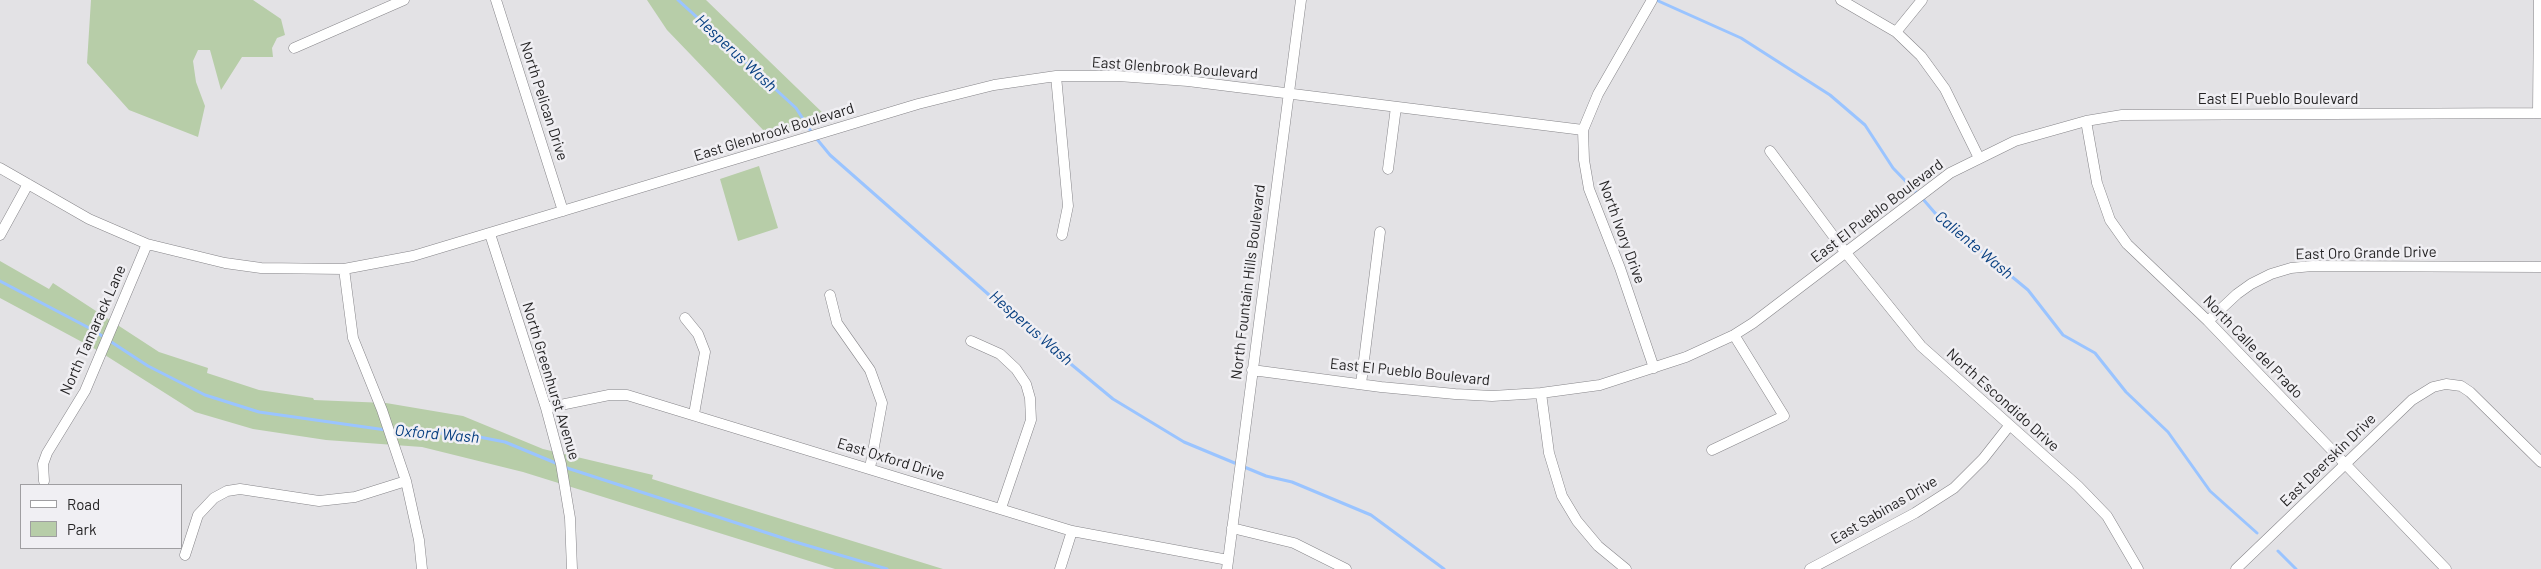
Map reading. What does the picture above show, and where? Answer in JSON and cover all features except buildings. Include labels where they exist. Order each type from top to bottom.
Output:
[{"type":"street","points":[[294,48],[404,0]]},
{"type":"street","name":"North Pelican Drive","points":[[496,0],[563,211]]},
{"type":"street","name":"North Fountain Hills Boulevard","points":[[1228,564],[1301,0]]},
{"type":"street","points":[[1841,0],[1896,32],[1921,56],[1945,90],[1978,158]]},
{"type":"street","points":[[1896,32],[1922,0]]},
{"type":"street","points":[[2539,0],[2540,113]]},
{"type":"street","name":"North Ivory Drive","points":[[1651,3],[1598,94],[1583,130],[1584,163],[1589,190],[1620,268],[1654,368]]},
{"type":"street","points":[[1056,76],[1068,206],[1062,235]]},
{"type":"street","name":"East Glenbrook Boulevard","points":[[0,168],[89,219],[147,244],[238,265],[261,268],[344,269],[413,256],[490,234],[918,104],[994,85],[1056,76],[1118,76],[1188,81],[1583,130]]},
{"type":"street","points":[[1388,169],[1396,108]]},
{"type":"street","name":"East El Pueblo Boulevard","points":[[1252,370],[1361,384],[1492,396],[1541,393],[1600,385],[1686,357],[1734,335],[1754,323],[1950,173],[2015,141],[2086,122],[2122,115],[2540,113]]},
{"type":"street","name":"North Calle del Prado","points":[[2086,122],[2098,183],[2110,220],[2127,244],[2208,321],[2446,569]]},
{"type":"street","name":"North Escondido Drive","points":[[1770,151],[1846,253],[1921,346],[2078,486],[2107,516],[2138,569]]},
{"type":"street","points":[[0,235],[28,184]]},
{"type":"street","points":[[1361,384],[1380,232]]},
{"type":"street","name":"North Greenhurst Avenue","points":[[490,234],[546,408],[561,464],[570,518],[572,569]]},
{"type":"street","name":"North Tamarack Lane","points":[[44,481],[43,464],[47,453],[85,391],[147,244]]},
{"type":"street","name":"East Oro Grande Drive","points":[[2208,321],[2236,294],[2251,284],[2271,274],[2291,268],[2312,266],[2541,267]]},
{"type":"street","points":[[344,269],[353,338],[382,410],[406,481],[420,540],[422,569]]},
{"type":"street","points":[[830,295],[837,323],[870,370],[882,403],[870,468]]},
{"type":"street","points":[[685,318],[698,334],[705,352],[694,414]]},
{"type":"street","points":[[1712,450],[1784,416],[1734,335]]},
{"type":"street","points":[[971,341],[1000,354],[1016,369],[1026,384],[1030,398],[1031,420],[1001,508]]},
{"type":"street","name":"East Deerskin Drive","points":[[2236,569],[2418,396],[2433,387],[2446,384],[2461,386],[2470,392],[2541,462]]},
{"type":"street","points":[[1541,393],[1549,453],[1562,496],[1577,520],[1598,546],[1626,569]]},
{"type":"street","name":"East Oxford Drive","points":[[546,408],[609,395],[627,395],[1072,531],[1228,564]]},
{"type":"street","name":"East Sabinas Drive","points":[[1810,569],[1914,514],[1954,488],[1983,459],[2009,426]]},
{"type":"street","points":[[185,555],[198,515],[214,498],[227,491],[240,489],[319,501],[355,497],[406,481]]},
{"type":"street","points":[[1232,528],[1294,543],[1346,569]]},
{"type":"street","points":[[1060,569],[1072,531]]},
{"type":"green space","points":[[91,0],[253,0],[281,19],[285,35],[277,38],[272,48],[273,57],[242,57],[221,90],[210,50],[198,50],[193,61],[196,82],[205,106],[198,137],[129,110],[87,63]]},
{"type":"green space","points":[[647,0],[706,0],[827,117],[766,133],[667,30]]},
{"type":"green space","points":[[759,166],[778,228],[738,241],[720,179]]},
{"type":"green space","points":[[0,261],[49,289],[53,283],[159,352],[208,368],[207,373],[259,390],[313,398],[314,400],[386,403],[463,416],[543,449],[653,475],[652,479],[943,569],[835,569],[523,472],[422,447],[326,440],[253,429],[195,412],[97,350],[0,298]]},
{"type":"waterway","name":"Hesperus Wash","points":[[678,0],[796,108],[812,133]]},
{"type":"waterway","name":"Caliente Wash","points":[[1656,0],[1741,38],[1830,95],[1865,125],[1893,168],[1918,194]]},
{"type":"waterway","name":"Hesperus Wash","points":[[816,138],[830,155],[1013,316],[1113,399],[1184,442],[1266,476],[1292,482],[1371,515],[1444,569]]},
{"type":"waterway","name":"Caliente Wash","points":[[1922,198],[1935,213],[2028,290],[2063,335],[2095,353],[2126,392],[2168,432],[2210,491],[2257,533]]},
{"type":"waterway","name":"Oxford Wash","points":[[0,281],[93,330],[148,366],[205,395],[259,412],[386,430]]},
{"type":"waterway","name":"Oxford Wash","points":[[392,430],[469,435],[505,442],[558,464]]},
{"type":"waterway","name":"Oxford Wash","points":[[564,467],[792,541],[887,569]]},
{"type":"waterway","name":"Caliente Wash","points":[[2278,551],[2296,569]]}]
